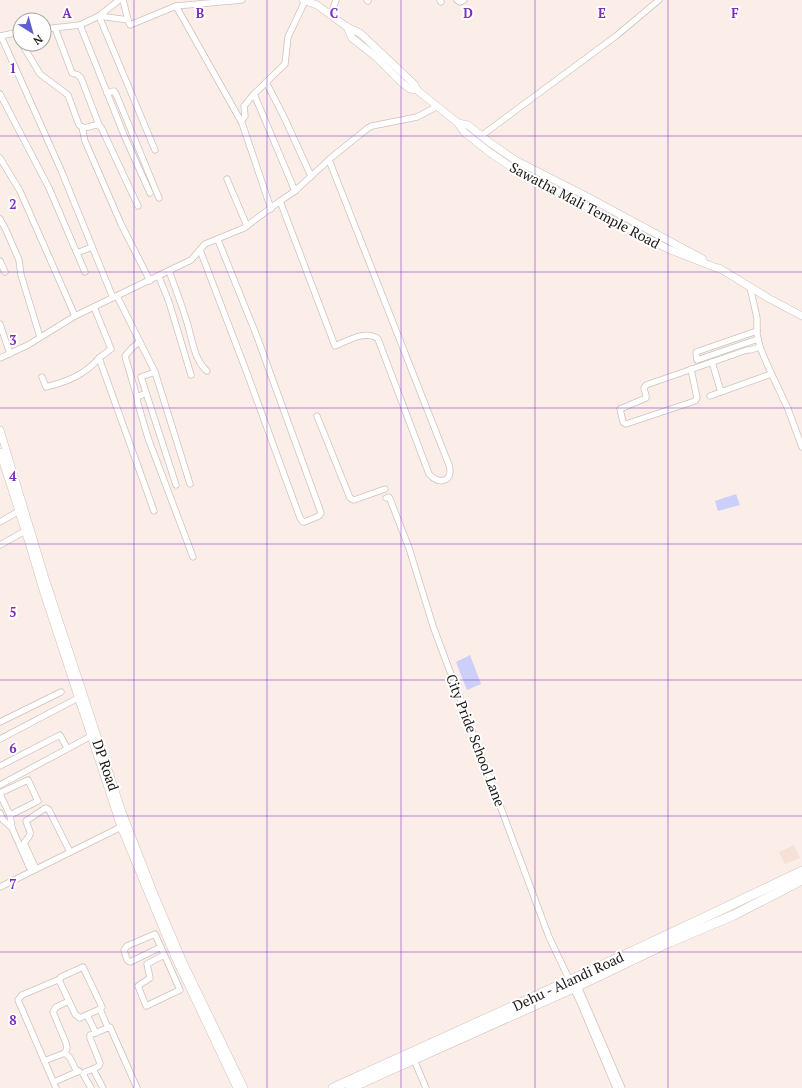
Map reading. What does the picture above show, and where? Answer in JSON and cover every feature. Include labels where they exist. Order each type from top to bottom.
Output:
[{"type":"main road","name":"Dehu - Alandi Road","points":[[350,1088],[414,1060],[802,871]]},
{"type":"main road","name":"Dehu - Alandi Road","points":[[333,1088],[734,915],[802,880]]},
{"type":"street","points":[[52,28],[80,24],[99,16],[119,0]]},
{"type":"street","points":[[123,0],[130,25],[176,6],[242,0]]},
{"type":"street","points":[[241,121],[245,116],[244,106],[254,94],[285,64],[288,37],[304,0]]},
{"type":"street","name":"Sawatha Mali Temple Road","points":[[304,0],[318,5],[347,27],[360,33],[414,84],[417,90],[458,124],[464,132],[511,167],[668,249],[722,270]]},
{"type":"street","points":[[331,14],[336,0]]},
{"type":"street","points":[[481,136],[616,36],[659,0]]},
{"type":"street","points":[[176,6],[241,121],[271,209]]},
{"type":"street","points":[[99,16],[128,20]]},
{"type":"street","points":[[99,16],[155,150]]},
{"type":"street","points":[[80,24],[107,93],[150,193]]},
{"type":"street","points":[[55,28],[72,73],[81,78],[99,125],[138,206]]},
{"type":"street","points":[[12,33],[1,36],[64,177],[92,247],[115,297],[155,372],[190,484]]},
{"type":"street","points":[[27,52],[40,74],[68,95],[79,125],[82,127],[85,141],[120,224],[150,280]]},
{"type":"street","points":[[266,82],[311,176]]},
{"type":"street","points":[[107,93],[114,91],[116,94],[159,198]]},
{"type":"street","points":[[0,94],[49,188],[85,272]]},
{"type":"street","points":[[254,94],[295,191]]},
{"type":"street","points":[[0,358],[10,354],[75,316],[192,260],[204,244],[210,241],[218,240],[248,226],[295,191],[329,160],[372,126],[417,117],[436,107]]},
{"type":"street","name":"Sawatha Mali Temple Road","points":[[458,124],[468,125],[511,158],[551,177],[671,241],[802,316]]},
{"type":"street","points":[[82,127],[99,125]]},
{"type":"street","points":[[0,158],[20,191],[75,316]]},
{"type":"street","points":[[280,201],[335,346],[366,335],[373,336],[378,339],[429,474],[434,479],[441,481],[445,480],[450,476],[451,470],[329,160]]},
{"type":"street","points":[[227,178],[248,226]]},
{"type":"street","points":[[0,218],[19,260],[21,275],[40,337]]},
{"type":"street","points":[[200,250],[300,518],[302,522],[304,522],[319,516],[320,510],[262,348],[218,240]]},
{"type":"street","points":[[77,252],[92,247]]},
{"type":"street","points":[[0,262],[4,272]]},
{"type":"street","points":[[169,271],[186,318],[198,358],[202,366],[207,370]]},
{"type":"street","points":[[159,277],[169,302],[191,375]]},
{"type":"street","points":[[750,287],[757,318],[759,343],[771,374],[788,409],[802,447]]},
{"type":"street","points":[[42,377],[46,388],[66,382],[83,372],[111,349],[94,307]]},
{"type":"street","points":[[0,324],[10,354]]},
{"type":"street","points":[[757,331],[696,352],[697,360],[759,343]]},
{"type":"street","points":[[139,342],[125,356],[148,438],[193,557]]},
{"type":"street","points":[[691,369],[697,398],[695,401],[626,424],[623,422],[620,409],[646,398],[644,386],[691,369],[747,350],[749,347],[759,343]]},
{"type":"street","points":[[99,358],[154,510]]},
{"type":"street","points":[[712,362],[721,392]]},
{"type":"street","points":[[155,372],[141,377],[176,485]]},
{"type":"street","points":[[710,396],[771,374]]},
{"type":"street","points":[[137,397],[146,393]]},
{"type":"street","points":[[317,416],[350,498],[354,500],[385,489]]},
{"type":"street","name":"DP Road","points":[[0,430],[93,735],[124,826],[170,946],[188,977],[244,1088]]},
{"type":"street","name":"DP Road","points":[[0,452],[78,698],[93,735]]},
{"type":"street","name":"City Pride School Lane","points":[[387,497],[409,548],[433,626],[549,937],[574,983]]},
{"type":"street","points":[[0,522],[19,511]]},
{"type":"street","points":[[0,545],[25,531]]},
{"type":"street","points":[[0,722],[62,692]]},
{"type":"street","points":[[0,739],[78,698]]},
{"type":"street","points":[[0,766],[60,735],[67,748]]},
{"type":"street","points":[[0,785],[93,735]]},
{"type":"street","points":[[10,815],[38,801],[28,780],[0,793],[10,815],[12,828],[34,870]]},
{"type":"street","points":[[34,870],[24,843],[31,836],[26,820],[44,809],[48,808],[70,852]]},
{"type":"street","points":[[0,813],[1,820],[12,828]]},
{"type":"street","points":[[0,887],[124,826]]},
{"type":"street","name":"DP Road","points":[[124,826],[237,1088]]},
{"type":"street","points":[[162,951],[130,962],[127,960],[124,952],[125,948],[155,934],[162,951],[180,990],[146,1006],[138,986],[150,978],[147,964],[162,951],[170,946]]},
{"type":"street","points":[[108,1028],[90,1035],[100,1065],[85,1072],[77,1072],[55,1085],[18,1000],[22,995],[84,968],[101,1006],[100,1009],[108,1028],[110,1027],[137,1088]]},
{"type":"street","points":[[60,978],[60,983],[77,1017],[80,1018],[100,1009]]},
{"type":"street","points":[[574,983],[580,1002],[616,1088]]},
{"type":"street","points":[[574,983],[622,1088]]},
{"type":"street","points":[[65,1053],[67,1048],[66,1043],[53,1012],[56,1007],[69,1001]]},
{"type":"street","points":[[87,1015],[96,1033]]},
{"type":"street","points":[[44,1061],[65,1053]]},
{"type":"street","points":[[65,1053],[70,1058],[77,1072]]},
{"type":"street","points":[[414,1060],[426,1088]]},
{"type":"street","points":[[93,1069],[102,1088]]},
{"type":"street","points":[[85,1072],[84,1074],[91,1088]]},
{"type":"shaded area","points":[[794,845],[800,858],[785,864],[779,852]]},
{"type":"water","points":[[736,494],[740,505],[718,511],[715,501]]},
{"type":"water","points":[[470,655],[481,684],[467,690],[456,662]]}]
